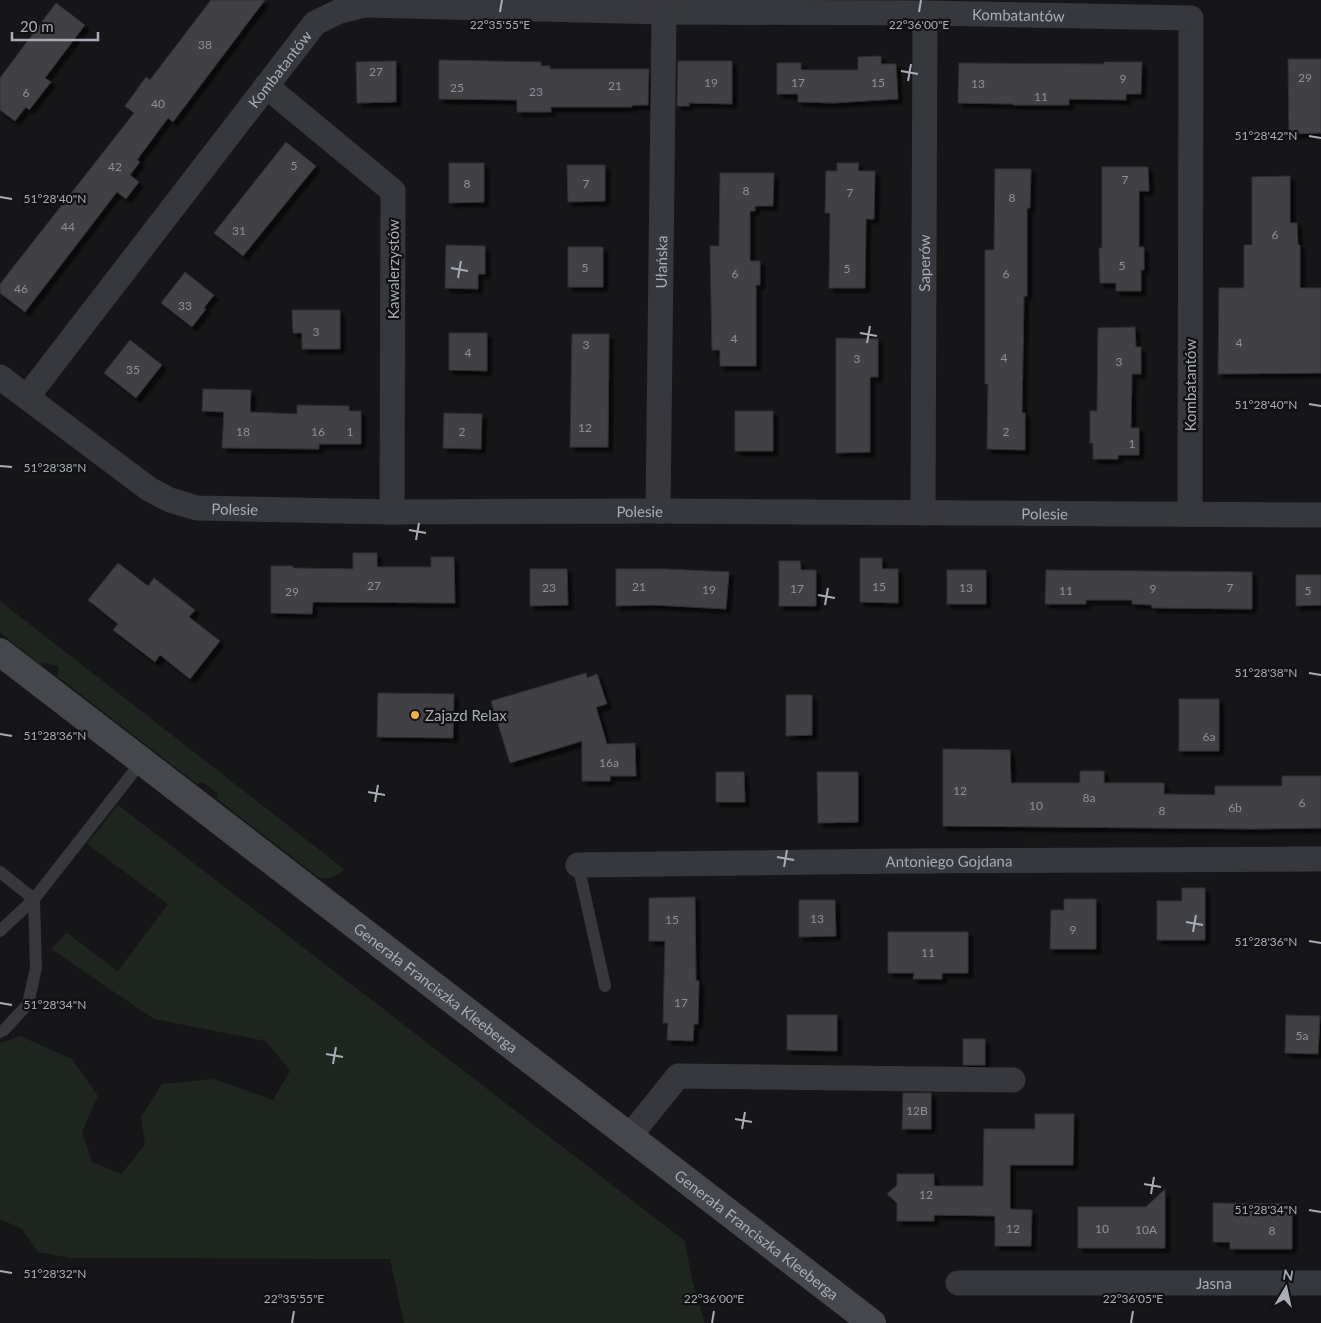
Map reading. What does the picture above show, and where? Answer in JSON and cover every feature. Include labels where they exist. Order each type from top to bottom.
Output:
[{"type":"main road","name":"Generała Franciszka Kleeberga","points":[[0,652],[872,1323]]},
{"type":"street","name":"Kombatantów","points":[[27,397],[315,23],[340,11],[364,5],[664,12],[925,13],[1191,18],[1190,514]]},
{"type":"street","name":"Ułańska","points":[[658,511],[664,12]]},
{"type":"street","name":"Saperów","points":[[923,513],[925,13]]},
{"type":"street","name":"Kawalerzystów","points":[[266,86],[393,191],[392,512]]},
{"type":"street","name":"Polesie","points":[[0,377],[149,489],[164,497],[197,508],[392,512],[658,511],[1321,515]]},
{"type":"street","name":"Antoniego Gojdana","points":[[578,865],[1321,859]]},
{"type":"street","points":[[629,1137],[678,1076],[1013,1080]]},
{"type":"street","name":"Jasna","points":[[958,1283],[1321,1283]]},
{"type":"lane","points":[[0,931],[34,899],[142,761]]},
{"type":"lane","points":[[578,865],[605,986]]},
{"type":"lane","points":[[0,872],[34,899],[36,968],[28,1004],[0,1032]]},
{"type":"shaded area","points":[[0,601],[344,869],[332,877],[318,877],[217,799],[218,794],[203,782],[197,784],[57,676],[58,666],[44,663],[41,665],[0,632]]},
{"type":"shaded area","points":[[118,805],[685,1241],[692,1280],[705,1323],[404,1323],[390,1259],[71,1258],[38,1252],[22,1229],[0,1219],[0,1043],[20,1036],[72,1059],[98,1096],[82,1132],[92,1162],[121,1174],[145,1145],[141,1117],[162,1084],[214,1079],[273,1100],[290,1071],[266,1041],[154,1019],[51,949],[67,933],[118,971],[168,904],[87,844]]},
{"type":"building","points":[[211,0],[265,0],[173,122],[168,118],[137,160],[140,162],[130,175],[139,182],[126,199],[117,192],[25,312],[0,293],[0,284],[134,113],[125,106],[146,77],[150,80]]},
{"type":"building","points":[[56,3],[85,25],[45,78],[51,82],[29,110],[26,107],[15,121],[0,110],[0,78]]},
{"type":"building","points":[[881,56],[881,64],[896,64],[898,99],[833,103],[798,102],[798,94],[777,94],[777,63],[801,63],[801,70],[858,70],[858,57]]},
{"type":"building","points":[[1288,59],[1321,59],[1321,133],[1289,134]]},
{"type":"building","points":[[439,60],[541,62],[541,66],[550,66],[550,69],[649,69],[648,105],[632,105],[632,107],[551,107],[551,112],[517,112],[517,100],[439,99]]},
{"type":"building","points":[[396,61],[396,102],[357,103],[356,62]]},
{"type":"building","points":[[678,61],[732,61],[732,104],[689,103],[689,106],[677,106]]},
{"type":"building","points":[[1104,62],[1142,62],[1141,94],[1126,94],[1126,100],[1069,99],[1069,105],[958,103],[959,63],[1104,64]]},
{"type":"building","points":[[286,142],[316,166],[243,256],[214,233]]},
{"type":"building","points":[[449,163],[484,163],[484,202],[449,203]]},
{"type":"building","points":[[837,163],[859,163],[858,171],[875,171],[874,219],[866,219],[865,288],[829,288],[830,213],[825,213],[826,171],[837,171]]},
{"type":"building","points":[[567,165],[605,165],[605,201],[568,202]]},
{"type":"building","points":[[1102,167],[1148,167],[1149,191],[1139,191],[1139,247],[1144,247],[1144,270],[1141,270],[1141,291],[1116,291],[1116,283],[1100,283],[1099,248],[1102,248]]},
{"type":"building","points":[[995,169],[1031,169],[1030,208],[1027,208],[1027,296],[1024,296],[1022,413],[1025,413],[1025,450],[987,449],[988,384],[985,384],[985,250],[994,250]]},
{"type":"building","points":[[720,173],[774,173],[773,206],[755,206],[755,211],[750,211],[750,261],[760,261],[760,285],[756,285],[756,366],[720,366],[720,350],[712,350],[710,246],[719,246]]},
{"type":"building","points":[[1290,176],[1290,223],[1297,223],[1298,245],[1300,245],[1300,288],[1321,288],[1321,373],[1218,374],[1219,288],[1244,288],[1244,245],[1252,245],[1252,177]]},
{"type":"building","points":[[446,245],[485,246],[485,274],[478,274],[478,289],[445,288]]},
{"type":"building","points":[[568,247],[603,247],[603,287],[568,287]]},
{"type":"building","points":[[185,272],[214,295],[192,327],[161,303]]},
{"type":"building","points":[[292,310],[340,310],[340,349],[302,349],[302,333],[293,333]]},
{"type":"building","points":[[1135,327],[1136,347],[1141,347],[1141,374],[1132,374],[1131,428],[1139,428],[1139,455],[1118,455],[1118,459],[1093,459],[1093,443],[1090,443],[1090,411],[1097,411],[1098,328]]},
{"type":"building","points":[[449,333],[487,333],[487,371],[449,370]]},
{"type":"building","points":[[572,334],[609,334],[608,447],[570,447]]},
{"type":"building","points":[[836,338],[878,339],[878,377],[870,377],[870,452],[836,453]]},
{"type":"building","points":[[130,340],[162,365],[136,398],[104,373]]},
{"type":"building","points":[[203,389],[251,390],[250,412],[297,414],[297,405],[349,406],[349,411],[361,411],[361,444],[319,444],[319,449],[222,448],[224,412],[202,411]]},
{"type":"building","points":[[735,411],[773,411],[773,451],[735,451]]},
{"type":"building","points":[[444,413],[482,414],[481,449],[443,448]]},
{"type":"building","points":[[353,553],[377,553],[377,567],[431,567],[431,557],[454,557],[455,603],[313,602],[312,614],[271,613],[271,566],[353,569]]},
{"type":"building","points":[[860,558],[882,558],[882,569],[898,569],[898,603],[860,602]]},
{"type":"building","points":[[779,561],[800,561],[801,570],[816,570],[816,606],[779,606]]},
{"type":"building","points":[[118,563],[148,586],[154,578],[195,610],[189,617],[220,641],[190,679],[160,655],[155,662],[113,630],[118,624],[88,600]]},
{"type":"building","points":[[530,569],[567,569],[568,605],[530,606]]},
{"type":"building","points":[[616,569],[729,572],[726,609],[654,605],[616,606]]},
{"type":"building","points":[[947,570],[986,570],[986,604],[947,604]]},
{"type":"building","points":[[1046,570],[1252,572],[1252,609],[1152,608],[1152,605],[1132,604],[1132,600],[1086,600],[1086,604],[1045,604]]},
{"type":"building","points":[[1296,575],[1321,575],[1321,605],[1296,606]]},
{"type":"building","points":[[586,673],[587,678],[597,674],[607,704],[596,707],[607,744],[635,743],[636,776],[610,776],[610,781],[582,781],[582,741],[510,763],[491,701]]},
{"type":"building","name":"Zajazd Relax","points":[[378,693],[454,694],[453,738],[377,737]]},
{"type":"building","points":[[786,695],[812,695],[812,735],[786,736]]},
{"type":"building","points":[[1179,699],[1219,699],[1219,751],[1179,751]]},
{"type":"building","points":[[943,749],[1010,750],[1011,783],[1080,783],[1080,771],[1104,771],[1104,783],[1164,783],[1164,794],[1215,795],[1215,786],[1282,786],[1282,776],[1321,776],[1321,828],[943,826]]},
{"type":"building","points":[[716,772],[744,772],[745,802],[716,802]]},
{"type":"building","points":[[817,772],[858,772],[858,822],[818,823]]},
{"type":"building","points":[[1182,888],[1205,888],[1205,940],[1157,940],[1157,901],[1182,901]]},
{"type":"building","points":[[695,897],[696,980],[699,981],[698,1024],[694,1024],[693,1041],[667,1040],[668,1023],[663,1023],[665,941],[649,941],[649,898]]},
{"type":"building","points":[[1064,899],[1096,899],[1096,949],[1050,949],[1051,910],[1064,910]]},
{"type":"building","points":[[799,900],[835,900],[836,936],[799,937]]},
{"type":"building","points":[[888,932],[968,932],[968,973],[942,973],[942,979],[913,979],[914,973],[888,973]]},
{"type":"building","points":[[787,1015],[837,1015],[837,1051],[787,1050]]},
{"type":"building","points":[[1286,1015],[1320,1016],[1318,1054],[1285,1053]]},
{"type":"building","points":[[963,1039],[985,1039],[985,1065],[963,1065]]},
{"type":"building","points":[[903,1093],[931,1093],[931,1129],[902,1129]]},
{"type":"building","points":[[1035,1114],[1074,1114],[1073,1165],[1010,1165],[1010,1209],[1032,1210],[1031,1246],[995,1246],[995,1216],[934,1215],[934,1221],[897,1221],[897,1203],[887,1194],[897,1185],[897,1174],[934,1174],[934,1186],[983,1186],[984,1129],[1035,1129]]},
{"type":"building","points":[[1165,1189],[1165,1248],[1078,1248],[1078,1207],[1146,1207]]},
{"type":"building","points":[[1213,1203],[1292,1204],[1292,1249],[1230,1249],[1230,1242],[1213,1242]]},
{"type":"place","name":"Zajazd Relax","points":[[415,715]]}]
